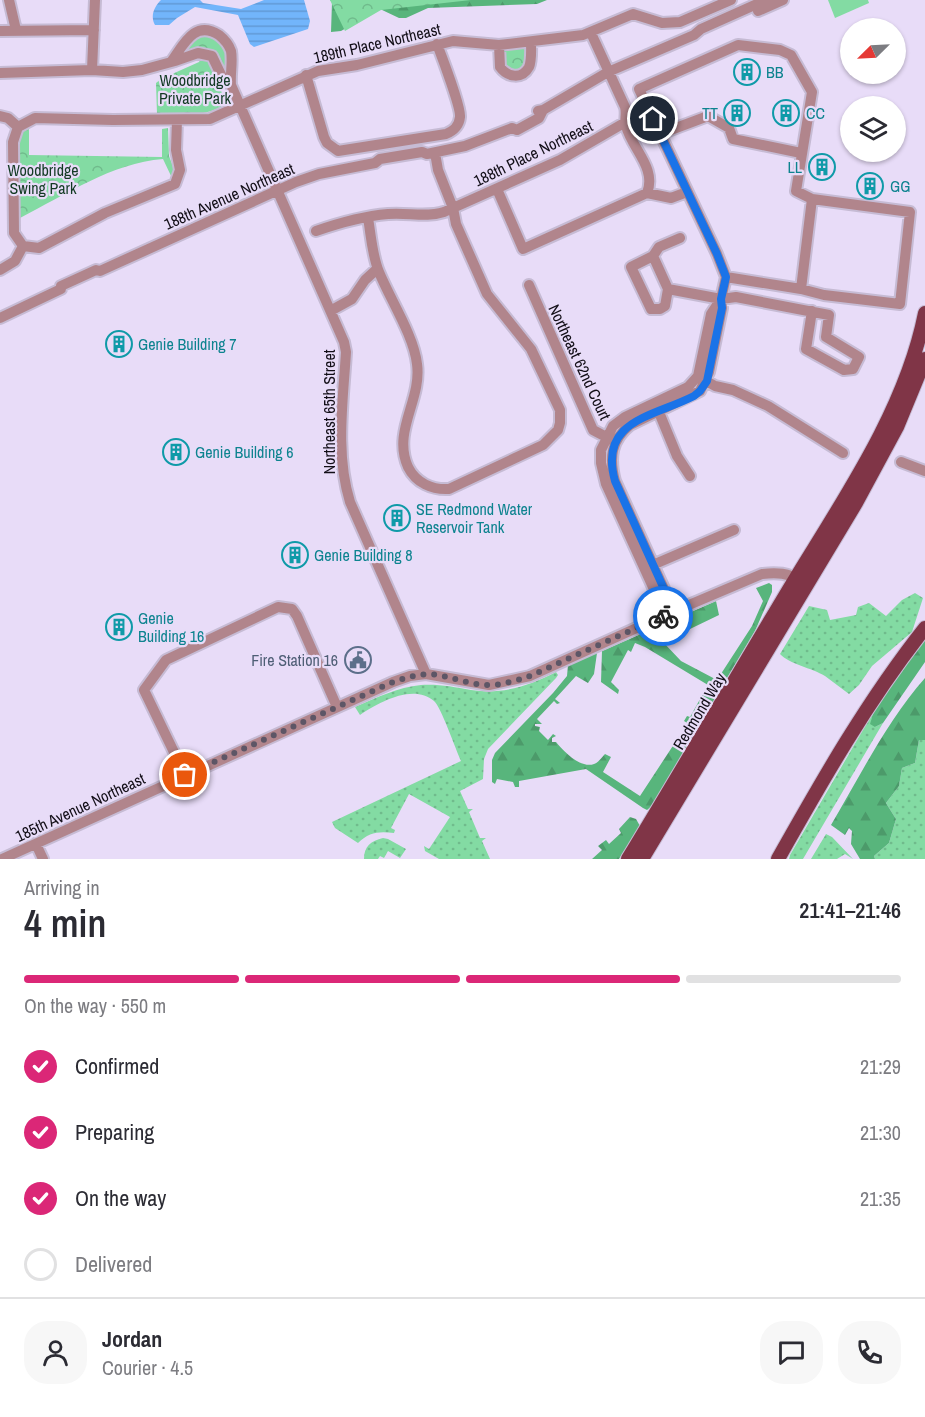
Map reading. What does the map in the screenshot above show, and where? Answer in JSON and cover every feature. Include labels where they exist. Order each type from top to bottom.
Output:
[{"type":"main road","points":[[801,581],[886,421],[921,336],[925,313]]},
{"type":"main road","points":[[801,581],[856,504],[897,427],[925,359]]},
{"type":"main road","name":"Redmond Way","points":[[628,859],[801,581]]},
{"type":"main road","name":"Redmond Way","points":[[642,859],[801,581]]},
{"type":"main road","points":[[778,859],[871,701],[925,628]]},
{"type":"street","points":[[9,0],[16,30]]},
{"type":"street","points":[[92,70],[95,0]]},
{"type":"street","name":"189th Place Northeast","points":[[18,127],[35,118],[210,119],[306,75],[437,44],[460,41],[499,45],[591,33],[633,14],[662,23],[680,22],[731,0]]},
{"type":"street","name":"188th Avenue Northeast","points":[[0,318],[61,290],[61,286],[69,282],[96,270],[100,272],[278,189],[319,174],[375,163],[380,159],[465,146],[512,128],[513,125],[608,72],[694,35],[701,29],[766,0]]},
{"type":"street","name":"188th Avenue Northeast","points":[[694,35],[704,35],[783,0]]},
{"type":"street","points":[[0,31],[94,30]]},
{"type":"street","points":[[171,62],[190,36],[204,31],[214,33],[224,39],[231,50],[231,85]]},
{"type":"street","points":[[591,33],[627,113],[624,123],[649,172],[650,185],[647,193]]},
{"type":"street","points":[[499,45],[500,67],[508,74],[518,75],[530,65],[531,42]]},
{"type":"street","points":[[306,75],[324,137],[332,148],[343,150],[446,134],[458,125],[460,112],[437,44]]},
{"type":"street","points":[[670,613],[662,607],[649,567],[603,474],[601,450],[610,439],[613,426],[625,417],[657,407],[702,379],[722,308],[721,299],[726,277],[639,89],[738,45],[780,50],[791,55],[812,92],[796,190],[812,199],[909,212],[900,304],[824,295],[726,277]]},
{"type":"street","name":"Northeast 65th Street","points":[[0,73],[92,70],[123,72],[142,70],[198,53],[212,56],[224,81],[231,85],[241,104],[344,342],[346,352],[341,461],[343,480],[350,502],[426,674]]},
{"type":"street","points":[[0,116],[8,118],[18,127],[13,141],[14,232],[23,246]]},
{"type":"street","points":[[660,134],[708,116],[729,128],[734,139],[801,153]]},
{"type":"street","points":[[23,246],[39,248],[105,213],[175,184],[180,170],[176,150],[177,120]]},
{"type":"street","name":"188th Place Northeast","points":[[316,231],[340,223],[389,213],[436,214],[560,160],[624,123]]},
{"type":"street","points":[[368,218],[377,269],[416,354],[417,381],[402,442],[409,468],[424,484],[440,490],[449,489],[543,445],[552,438],[560,423],[560,410],[531,349],[487,294],[456,224],[453,208],[431,153]]},
{"type":"street","points":[[497,189],[523,249],[647,193],[671,198],[687,192]]},
{"type":"street","points":[[0,196],[13,197]]},
{"type":"street","points":[[801,289],[812,199]]},
{"type":"street","points":[[653,256],[668,290],[663,308],[651,309],[631,267],[653,256],[659,247],[680,238]]},
{"type":"street","points":[[0,270],[15,261],[23,246]]},
{"type":"street","points":[[332,310],[352,299],[365,280],[377,269]]},
{"type":"street","name":"Northeast 62nd Court","points":[[529,285],[593,429],[610,439]]},
{"type":"street","points":[[668,290],[721,299],[736,297],[812,311],[829,315],[826,337],[859,357],[852,369],[844,370],[806,349],[812,311]]},
{"type":"street","points":[[702,379],[768,406],[843,453]]},
{"type":"street","points":[[657,407],[677,456],[690,476]]},
{"type":"street","points":[[901,462],[925,471]]},
{"type":"street","points":[[649,567],[734,530]]},
{"type":"street","name":"185th Avenue Northeast","points":[[2,859],[410,676],[426,674],[489,685],[509,682],[530,676],[762,574],[775,572],[789,574],[801,581]]},
{"type":"street","points":[[185,775],[144,690],[166,660],[278,608],[292,609],[337,707]]},
{"type":"street","points":[[36,844],[43,859]]},
{"type":"green space","points":[[330,0],[547,0],[537,4],[428,8],[406,18],[399,18],[380,9],[341,31],[331,32],[332,2]]},
{"type":"green space","points":[[330,0],[471,0],[381,10],[345,31]]},
{"type":"green space","points":[[828,0],[868,0],[869,3],[835,18]]},
{"type":"green space","points":[[211,34],[227,48],[229,81],[215,57],[179,56],[196,36]]},
{"type":"green space","points":[[523,47],[526,51],[524,66],[517,71],[508,70],[502,61],[503,49]]},
{"type":"green space","name":"Woodbridge Private Park","points":[[201,58],[211,66],[226,103],[219,108],[202,113],[157,114],[156,83],[199,62]]},
{"type":"green space","name":"Woodbridge Swing Park","points":[[29,126],[29,155],[162,157],[162,129],[168,128],[169,156],[174,169],[172,178],[163,159],[125,167],[89,181],[20,218],[20,137],[22,131]]},
{"type":"green space","points":[[769,583],[772,585],[772,592],[755,631],[697,729],[684,721],[687,716],[690,717],[708,685],[645,647],[635,643],[631,652],[628,650],[611,682],[619,690],[618,694],[601,682],[602,651],[716,601],[719,615],[663,642],[681,661],[717,680],[752,626],[763,601],[756,588]]},
{"type":"green space","points":[[915,593],[923,598],[912,632],[872,666],[859,685],[849,694],[825,676],[789,661],[780,654],[809,606],[827,610],[830,620],[856,615],[858,607],[869,603],[886,616],[902,600]]},
{"type":"green space","points":[[925,638],[925,662],[883,723],[875,727],[870,724],[874,711]]},
{"type":"green space","points":[[597,653],[594,674],[588,683],[576,676],[555,699],[560,703],[557,704],[554,701],[537,719],[542,724],[535,724],[535,726],[540,727],[539,731],[548,740],[553,734],[556,736],[552,738],[552,742],[556,742],[578,762],[589,765],[598,761],[605,754],[611,757],[603,772],[640,796],[680,735],[685,733],[692,737],[653,805],[647,810],[643,808],[586,769],[519,781],[519,787],[515,787],[513,782],[497,779],[495,784],[492,782],[492,760],[495,753],[553,693],[567,676],[568,665]]},
{"type":"green space","points":[[556,672],[558,675],[556,678],[488,749],[484,759],[483,779],[460,791],[468,809],[473,809],[469,812],[480,838],[486,838],[482,841],[490,859],[439,859],[425,851],[424,846],[429,849],[450,817],[409,794],[391,828],[395,830],[394,833],[374,833],[358,843],[335,828],[332,822],[461,761],[437,705],[426,696],[406,694],[376,705],[360,715],[355,707],[387,693],[412,686],[434,685],[494,691],[525,685]]},
{"type":"green space","points":[[925,678],[925,740],[919,740],[915,763],[902,768],[899,786],[886,803],[896,819],[889,843],[874,856],[875,859],[860,859],[851,844],[852,831],[849,828],[845,835],[831,825],[886,730]]},
{"type":"green space","points":[[874,711],[875,727],[883,723],[803,859],[789,859],[790,855]]},
{"type":"green space","points":[[919,740],[925,740],[925,859],[875,859],[874,856],[889,843],[896,819],[886,803],[899,786],[902,768],[915,763]]},
{"type":"green space","points":[[630,817],[636,819],[640,826],[619,859],[592,859],[602,850],[598,846],[606,840],[609,844],[621,833],[619,829]]},
{"type":"green space","points":[[826,834],[832,837],[853,859],[845,854],[837,859],[811,859]]},
{"type":"green space","points":[[383,838],[406,849],[400,858],[388,851],[384,858],[380,856],[378,859],[364,859],[369,845]]},
{"type":"water","points":[[161,0],[200,0],[203,3],[241,9],[264,0],[304,0],[310,21],[308,29],[254,47],[250,44],[238,15],[195,7],[169,25],[155,25],[154,12]]},
{"type":"way so far","points":[[185,775],[410,676],[441,675],[489,685],[509,682],[530,676],[663,616]]},
{"type":"place","name":"BB","points":[[747,72]]},
{"type":"place","name":"TT","points":[[737,113]]},
{"type":"place","name":"CC","points":[[786,113]]},
{"type":"place","name":"LL","points":[[822,167]]},
{"type":"place","name":"GG","points":[[870,186]]},
{"type":"place","name":"Genie Building 7","points":[[119,344]]},
{"type":"place","name":"Genie Building 6","points":[[176,452]]},
{"type":"place","name":"SE Redmond Water Reservoir Tank","points":[[397,518]]},
{"type":"place","name":"Genie Building 8","points":[[295,555]]},
{"type":"place","name":"Genie Building 16","points":[[119,627]]},
{"type":"place","name":"Fire Station 16","points":[[358,660]]},
{"type":"route","points":[[653,119],[726,277],[707,381],[694,396],[630,425],[620,432],[612,450],[615,481],[670,602],[670,613],[663,616]]}]
